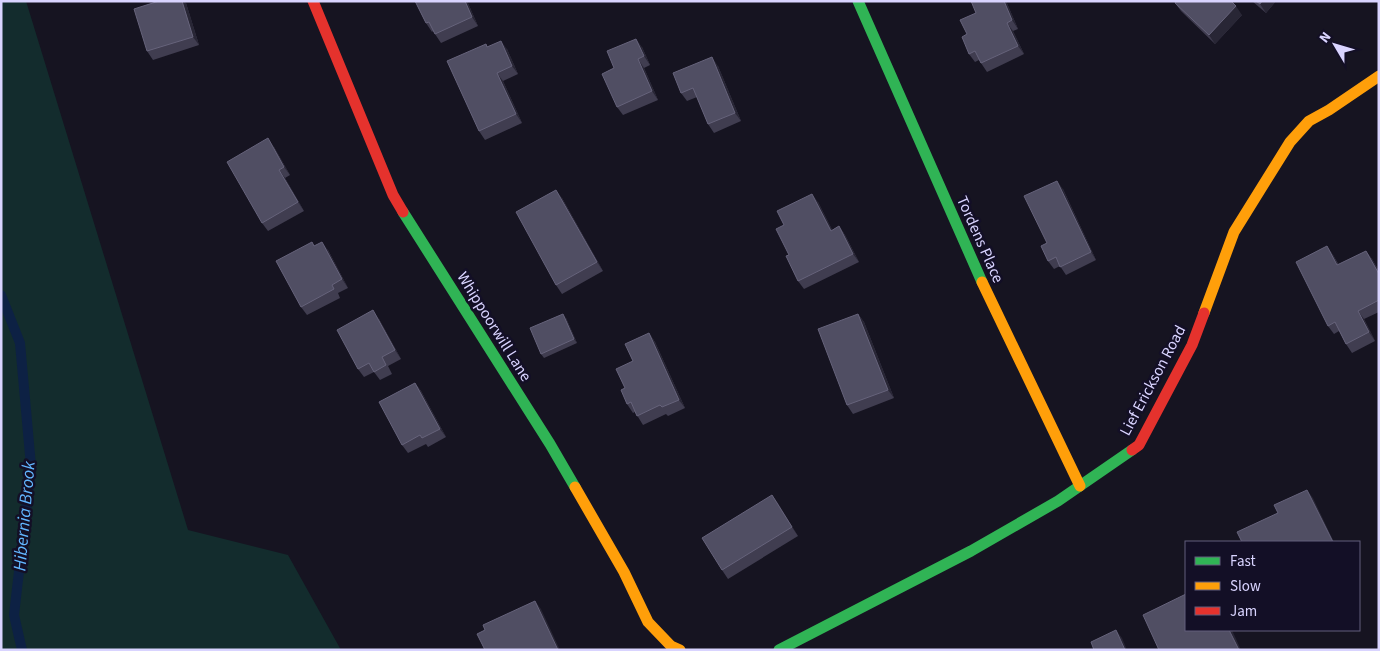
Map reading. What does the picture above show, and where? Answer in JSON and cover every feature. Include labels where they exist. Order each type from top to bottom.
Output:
[{"type":"street","name":"Whippoorwill Lane","points":[[313,1],[393,195],[550,444],[624,572],[648,622],[671,646],[680,650]]},
{"type":"street","name":"Tordens Place","points":[[858,1],[986,292],[1080,486]]},
{"type":"street","name":"Lief Erickson Road","points":[[779,650],[971,551],[1058,501],[1139,445],[1192,345],[1234,232],[1290,142],[1310,121],[1379,76]]},
{"type":"green space","points":[[1,1],[26,1],[188,530],[288,555],[341,650],[1,650]]},
{"type":"building","points":[[159,1],[182,1],[193,37],[147,51],[134,9]]},
{"type":"building","points":[[415,1],[465,1],[472,17],[435,34],[429,22],[426,23]]},
{"type":"building","points":[[971,1],[1004,1],[1012,20],[1007,23],[1018,46],[981,63],[975,51],[969,54],[962,37],[967,34],[960,20],[976,13]]},
{"type":"building","points":[[1176,1],[1231,1],[1236,6],[1209,35],[1175,3]]},
{"type":"building","points":[[636,39],[644,56],[638,59],[652,91],[617,107],[602,74],[614,68],[607,51]]},
{"type":"building","points":[[501,41],[512,66],[497,73],[516,114],[479,131],[447,61],[486,44],[487,47]]},
{"type":"building","points":[[712,57],[735,113],[708,124],[693,88],[681,93],[673,73]]},
{"type":"building","points":[[268,138],[284,167],[279,170],[298,202],[262,223],[227,162]]},
{"type":"building","points":[[1057,181],[1091,252],[1060,267],[1056,257],[1048,261],[1041,246],[1047,243],[1024,196]]},
{"type":"building","points":[[556,190],[597,262],[556,285],[516,212]]},
{"type":"building","points":[[812,194],[831,231],[839,226],[853,254],[798,281],[786,256],[789,255],[776,229],[784,225],[777,211]]},
{"type":"building","points":[[312,242],[314,246],[322,242],[342,279],[332,285],[334,289],[301,307],[276,261]]},
{"type":"building","points":[[1327,246],[1337,265],[1366,251],[1379,274],[1379,300],[1358,311],[1369,332],[1346,344],[1335,322],[1328,326],[1296,262]]},
{"type":"building","points":[[373,310],[395,350],[382,357],[386,365],[374,372],[369,363],[358,369],[337,330]]},
{"type":"building","points":[[563,314],[574,339],[541,354],[530,328]]},
{"type":"building","points":[[858,314],[888,390],[847,405],[818,329]]},
{"type":"building","points":[[649,333],[679,400],[662,407],[660,405],[637,416],[631,402],[627,404],[621,390],[625,388],[616,369],[633,361],[625,344]]},
{"type":"building","points":[[415,383],[440,429],[422,438],[420,435],[402,445],[379,402]]},
{"type":"building","points":[[1307,490],[1332,541],[1242,541],[1237,532],[1278,513],[1274,505]]},
{"type":"building","points":[[772,495],[792,527],[722,570],[702,538]]},
{"type":"building","points":[[1185,594],[1185,631],[1230,631],[1239,650],[1159,650],[1143,615]]},
{"type":"building","points":[[535,601],[558,650],[485,650],[477,634],[485,630],[483,625]]},
{"type":"building","points":[[1116,630],[1125,650],[1094,650],[1091,642]]},
{"type":"waterway","name":"Hibernia Brook","points":[[1,295],[20,343],[31,466],[14,615],[22,650]]},
{"type":"traffic: fast","points":[[858,1],[982,282]]},
{"type":"traffic: fast","points":[[403,212],[550,444],[575,487]]},
{"type":"traffic: fast","points":[[779,650],[971,551],[1058,501],[1132,450]]},
{"type":"traffic: slow","points":[[1204,313],[1234,232],[1290,142],[1309,121],[1329,110],[1379,76]]},
{"type":"traffic: slow","points":[[982,282],[1080,486]]},
{"type":"traffic: slow","points":[[575,487],[624,572],[648,622],[671,646],[680,650]]},
{"type":"traffic: jam","points":[[313,1],[393,195],[403,212]]},
{"type":"traffic: jam","points":[[1132,450],[1139,445],[1192,345],[1204,313]]}]
